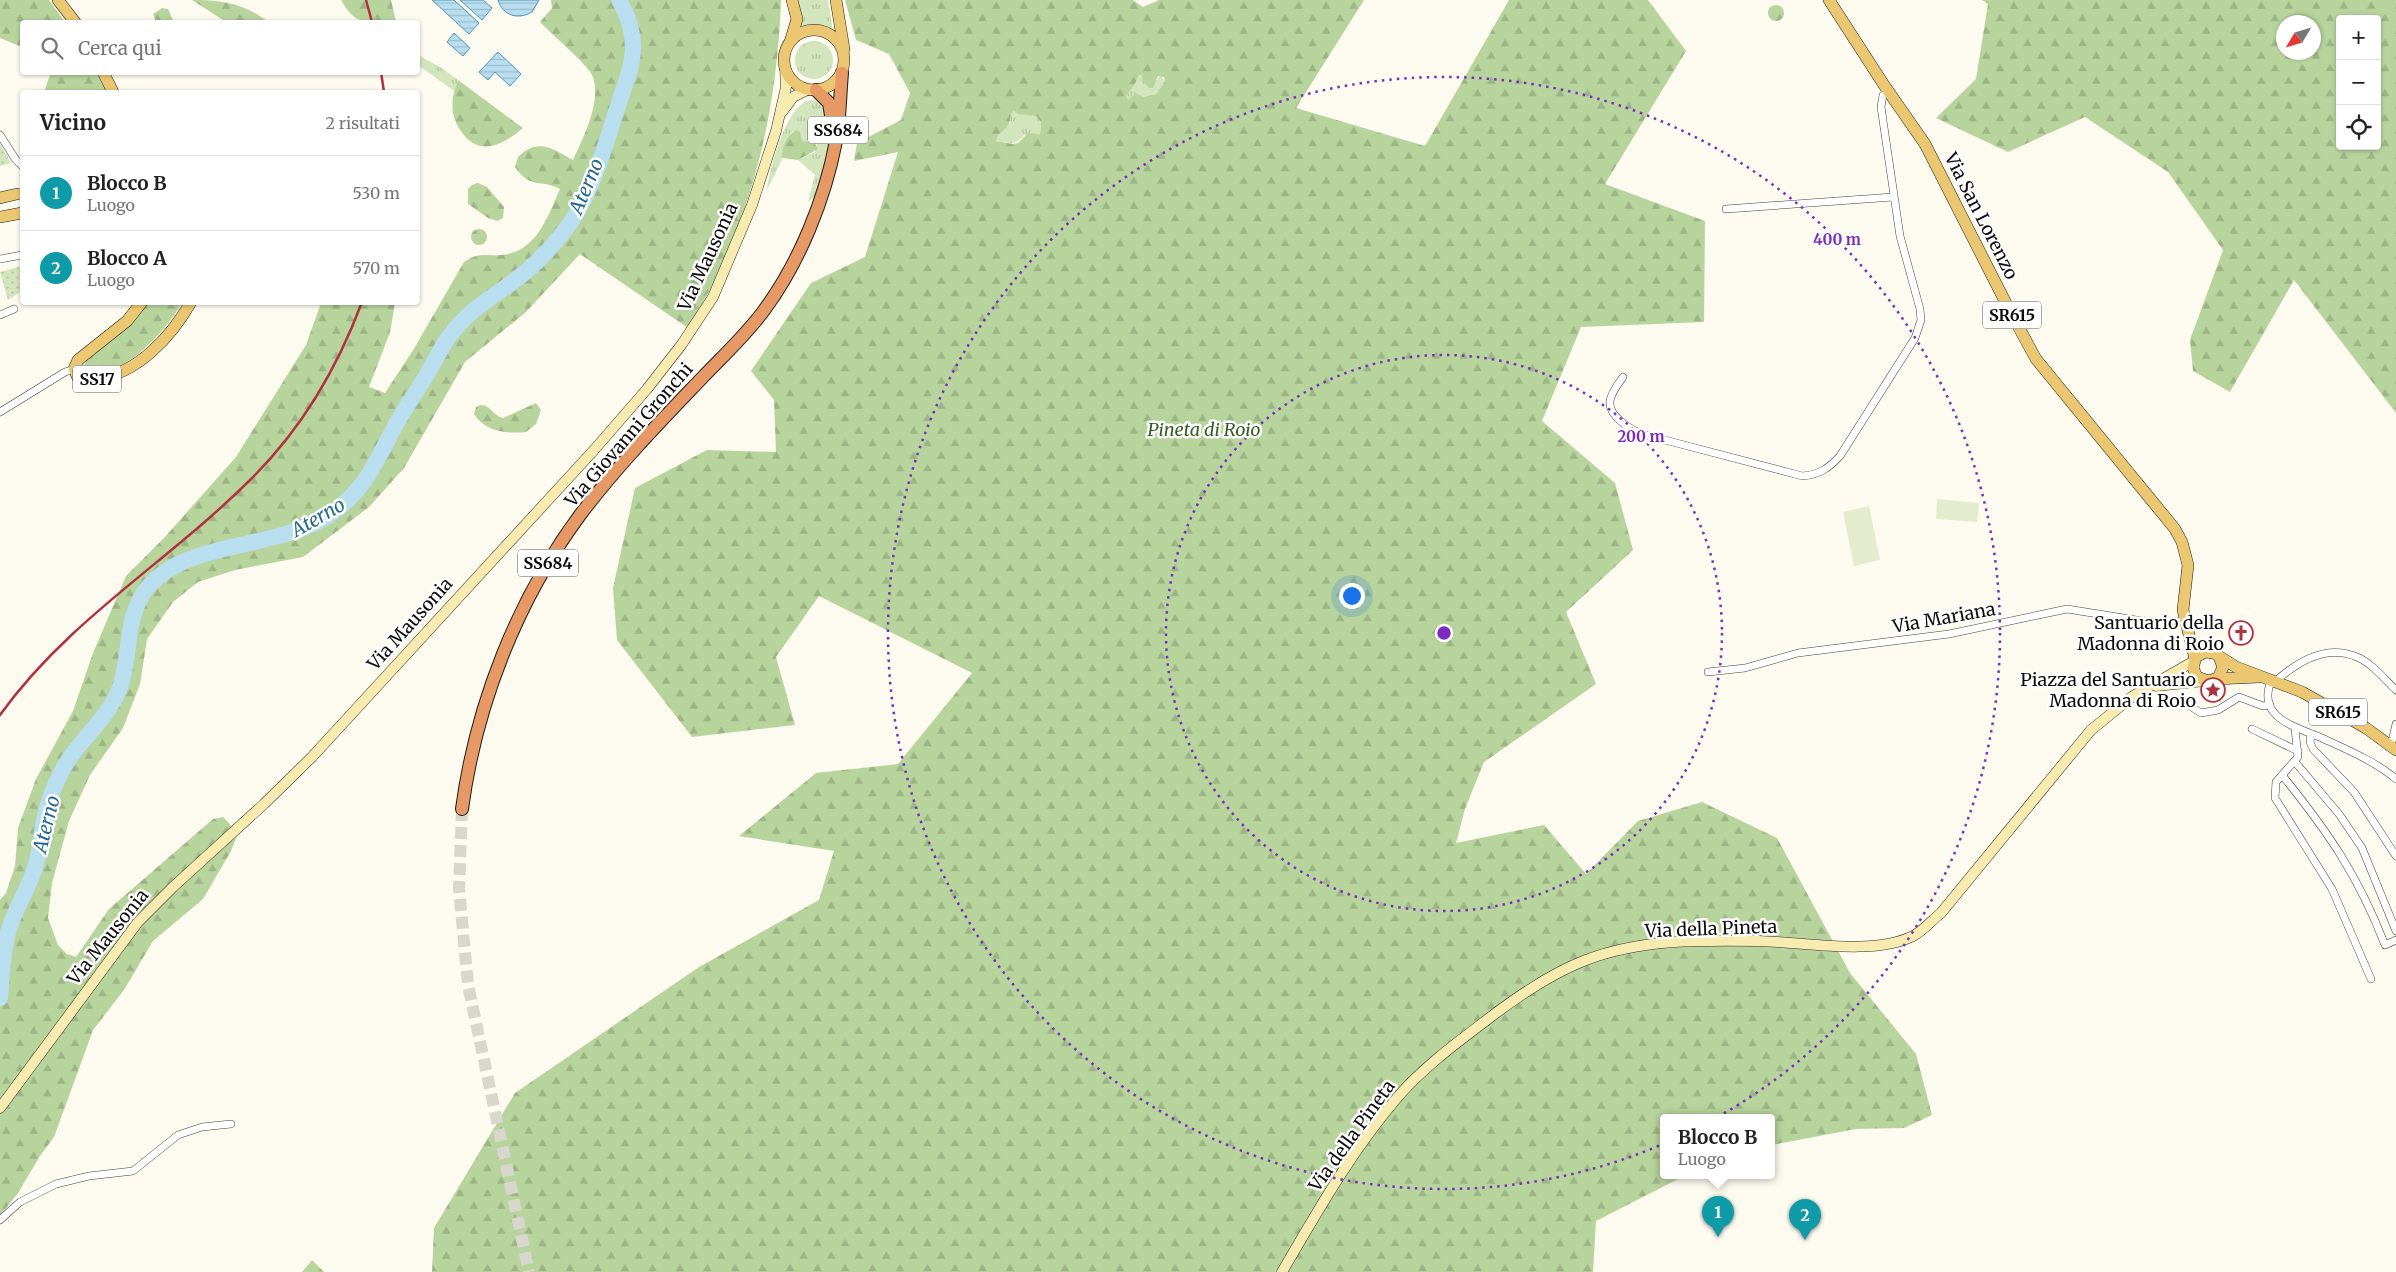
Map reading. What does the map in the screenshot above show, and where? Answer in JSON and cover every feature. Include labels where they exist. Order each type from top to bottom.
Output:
[{"type":"highway","name":"Via Giovanni Gronchi","points":[[462,809],[470,762],[486,704],[509,642],[542,574],[580,515],[623,462],[765,308],[798,252],[824,185],[836,142],[842,73]]},
{"type":"highway","name":"Via Giovanni Gronchi","points":[[811,90],[830,103],[832,116],[830,155],[824,185]]},
{"type":"main road","points":[[58,0],[73,20]]},
{"type":"main road","points":[[792,0],[797,19],[795,32],[784,54],[785,68],[793,82],[811,90],[831,85],[842,73],[844,59],[843,35],[836,0]]},
{"type":"main road","name":"Via San Lorenzo","points":[[1829,0],[1887,91],[1926,144],[2036,359],[2175,529],[2182,542],[2188,565],[2183,602],[2194,660]]},
{"type":"main road","points":[[790,41],[806,31],[824,31],[838,42],[844,59]]},
{"type":"main road","name":"Via Mausonia","points":[[0,1108],[143,917],[264,804],[312,756],[594,450],[666,367],[701,317],[723,275],[752,205],[779,120],[786,82],[785,68]]},
{"type":"main road","points":[[104,75],[112,90]]},
{"type":"main road","name":"Via Mausonia","points":[[779,120],[788,101],[811,90]]},
{"type":"main road","points":[[0,198],[17,194]]},
{"type":"main road","points":[[0,217],[20,213]]},
{"type":"main road","name":"SS17","points":[[139,305],[123,324],[79,358],[74,369],[78,378],[84,380],[107,377],[126,370],[160,343],[176,324],[188,305]]},
{"type":"main road","name":"SR615","points":[[2186,623],[2198,642],[2216,654],[2236,666],[2271,679],[2319,701],[2394,748]]},
{"type":"main road","points":[[2194,660],[2203,652],[2216,654],[2223,667],[2211,680]]},
{"type":"main road","name":"SR615","points":[[2194,660],[2194,673],[2199,678],[2211,680],[2271,679]]},
{"type":"main road","name":"Via della Pineta","points":[[1282,1272],[1334,1182],[1397,1098],[1466,1035],[1519,996],[1547,979],[1586,960],[1623,950],[1657,944],[1759,941],[1874,947],[1896,943],[1914,935],[1941,913],[2082,739],[2118,708],[2194,660]]},
{"type":"main road","name":"Via della Pineta","points":[[2144,690],[2162,685],[2211,680]]},
{"type":"street","points":[[1623,377],[1613,393],[1610,408],[1633,431],[1790,473],[1813,475],[1824,471],[1840,456],[1919,329],[1918,298],[1903,251],[1881,107],[1883,95],[1887,91]]},
{"type":"street","points":[[0,135],[20,164]]},
{"type":"street","points":[[1726,209],[1894,197]]},
{"type":"street","points":[[0,259],[20,254]]},
{"type":"street","points":[[0,315],[14,309]]},
{"type":"street","points":[[0,412],[65,372],[74,369]]},
{"type":"street","name":"Via Mariana","points":[[1708,672],[1745,668],[1798,652],[1949,634],[2067,609],[2161,624],[2186,623]]},
{"type":"street","points":[[2396,690],[2357,657],[2340,654],[2322,654],[2306,658],[2271,679],[2267,693],[2270,705],[2282,720],[2295,729],[2311,734],[2382,769],[2396,778]]},
{"type":"street","points":[[2187,704],[2201,713],[2218,710],[2239,697],[2262,706],[2270,705]]},
{"type":"street","points":[[2394,748],[2396,724]]},
{"type":"street","points":[[2252,728],[2298,751]]},
{"type":"street","points":[[2295,729],[2298,751],[2295,762],[2274,786],[2275,799],[2332,889],[2372,979]]},
{"type":"street","points":[[2311,734],[2310,742],[2313,749],[2354,792],[2396,856]]},
{"type":"street","points":[[2295,762],[2339,814],[2362,848],[2396,931]]},
{"type":"street","points":[[2282,775],[2324,828],[2350,868],[2369,904],[2385,945],[2396,940]]},
{"type":"street","points":[[0,1220],[20,1202],[56,1184],[89,1176],[133,1171],[178,1135],[202,1127],[232,1124]]},
{"type":"green space","points":[[0,0],[49,0],[64,20],[20,20],[20,46],[0,38]]},
{"type":"green space","points":[[192,0],[232,4],[250,11],[265,20],[223,20]]},
{"type":"green space","points":[[341,0],[391,0],[396,20],[360,20],[347,9]]},
{"type":"green space","points":[[551,0],[781,0],[774,87],[766,129],[744,211],[728,251],[710,290],[688,328],[580,254],[526,312],[465,362],[404,468],[369,507],[303,557],[235,570],[198,582],[173,602],[147,639],[140,684],[123,728],[90,775],[69,821],[52,883],[48,918],[58,945],[67,954],[76,957],[109,909],[213,819],[223,817],[230,824],[236,838],[231,851],[203,899],[153,941],[124,990],[93,1030],[54,1137],[40,1156],[18,1193],[0,1216],[0,900],[6,893],[15,866],[18,828],[36,779],[73,711],[93,653],[126,576],[164,538],[236,457],[306,345],[320,305],[395,305],[390,332],[369,387],[385,393],[415,347],[464,262],[482,255],[513,253],[523,248],[539,231],[560,189],[526,179],[515,167],[518,157],[532,147],[539,146],[552,149],[573,160],[590,118],[595,95],[595,85],[589,70],[540,22],[552,8]]},
{"type":"green space","points":[[798,0],[828,0],[833,32],[822,27],[803,28]]},
{"type":"green space","name":"Pineta di Roio","points":[[845,0],[1133,0],[1143,7],[1159,0],[1364,0],[1296,108],[1425,146],[1509,0],[1648,0],[1686,51],[1605,184],[1705,221],[1704,322],[1581,327],[1542,421],[1615,483],[1633,550],[1566,612],[1596,684],[1484,762],[1465,809],[1456,843],[1544,825],[1586,874],[1638,821],[1702,802],[1777,838],[1850,973],[1916,1054],[1932,1115],[1904,1128],[1856,1129],[1775,1144],[1775,1114],[1660,1114],[1660,1179],[1678,1179],[1596,1221],[1593,1272],[432,1272],[434,1228],[515,1093],[699,967],[819,900],[834,851],[739,836],[816,773],[898,764],[972,673],[819,596],[776,657],[795,725],[692,737],[617,640],[613,588],[635,488],[707,450],[776,452],[774,400],[751,371],[811,283],[865,257],[898,152],[854,161],[857,143],[901,120],[910,93],[889,54],[856,40]],"holes":[[[1139,75],[1142,75],[1143,81],[1149,88],[1153,88],[1158,76],[1164,77],[1165,81],[1156,94],[1144,97],[1136,93],[1128,100],[1126,96]],[[1014,111],[1018,114],[1036,116],[1041,122],[1040,134],[1028,133],[1018,143],[1013,144],[996,141],[998,135],[1008,126],[1011,114]]]},
{"type":"green space","points":[[1982,0],[2396,0],[2396,413],[2294,280],[2230,392],[2193,371],[2190,340],[2223,250],[2168,172],[2085,117],[2008,152],[1936,118],[1976,79],[1988,4]]},
{"type":"green space","points":[[1773,5],[1779,5],[1784,10],[1782,19],[1773,21],[1768,16],[1768,10]]},
{"type":"green space","points":[[162,8],[168,9],[173,20],[155,20],[153,14]]},
{"type":"green space","points":[[814,41],[827,47],[833,60],[827,73],[814,79],[801,73],[795,60],[801,47]]},
{"type":"green space","points":[[420,56],[458,80],[454,91],[420,66]]},
{"type":"green space","points":[[50,75],[97,75],[106,90],[45,90]]},
{"type":"green space","points":[[1139,75],[1156,81],[1160,75],[1165,81],[1156,94],[1144,97],[1136,93],[1128,101],[1125,96],[1135,84]]},
{"type":"green space","points":[[458,80],[523,128],[499,144],[491,146],[475,144],[468,139],[454,118],[452,106]]},
{"type":"green space","points":[[810,100],[823,104],[827,113],[829,136],[826,163],[820,186],[817,194],[808,202],[815,175],[798,160],[815,152],[817,145],[814,142],[802,141],[793,131],[767,190],[776,153],[787,125],[801,104]]},
{"type":"green space","points":[[1014,111],[1036,116],[1041,122],[1040,134],[1024,135],[1018,141],[1012,143],[997,141],[995,138],[1008,126],[1011,114]]},
{"type":"green space","points":[[797,130],[800,132],[802,141],[814,142],[818,149],[798,160],[782,158],[785,142]]},
{"type":"green space","points":[[0,144],[11,163],[0,166]]},
{"type":"green space","points":[[478,183],[487,187],[504,207],[503,218],[498,221],[488,218],[468,204],[468,189]]},
{"type":"green space","points":[[479,229],[485,231],[487,237],[485,243],[479,245],[473,243],[471,237],[473,231]]},
{"type":"green space","points":[[20,267],[20,292],[8,300],[0,272]]},
{"type":"green space","points":[[145,305],[181,305],[154,340],[127,362],[113,370],[98,374],[84,374],[82,369],[86,361],[125,329]]},
{"type":"green space","points":[[536,403],[541,410],[536,424],[526,432],[512,433],[491,428],[484,425],[474,414],[476,407],[484,405],[503,418]]},
{"type":"green space","points":[[1937,499],[1979,503],[1977,522],[1936,519]]},
{"type":"green space","points":[[1869,506],[1880,560],[1854,566],[1843,512]]},
{"type":"green space","points":[[312,1260],[324,1272],[302,1272]]},
{"type":"water","points":[[432,0],[454,0],[479,23],[469,34]]},
{"type":"water","points":[[460,0],[483,0],[492,8],[482,20]]},
{"type":"water","points":[[498,0],[539,0],[532,12],[516,16],[503,10]]},
{"type":"water","points":[[454,33],[470,48],[463,56],[447,42]]},
{"type":"water","points":[[498,52],[521,74],[510,86],[495,72],[488,80],[479,72]]},
{"type":"waterway","name":"Aterno","points":[[0,998],[7,937],[37,859],[49,800],[70,757],[100,721],[119,690],[126,665],[131,624],[140,599],[148,587],[165,572],[186,561],[209,553],[284,535],[307,526],[329,515],[353,495],[362,484],[402,414],[455,329],[477,308],[516,279],[546,253],[568,226],[578,210],[595,176],[632,62],[633,41],[631,29],[619,0]]},
{"type":"tunnel","points":[[462,809],[459,888],[468,985],[529,1272]]},
{"type":"railway","points":[[366,0],[371,20]]},
{"type":"railway","points":[[381,75],[384,90]]},
{"type":"railway","points":[[0,715],[27,681],[57,649],[120,592],[219,510],[286,441],[329,375],[361,305]]},
{"type":"place","name":"Santuario della Madonna di Roio","points":[[2241,633]]},
{"type":"place","name":"Piazza del Santuario Madonna di Roio","points":[[2213,690]]},
{"type":"place","name":"Blocco B","points":[[1718,1237]]},
{"type":"place","name":"Blocco A","points":[[1805,1240]]}]
